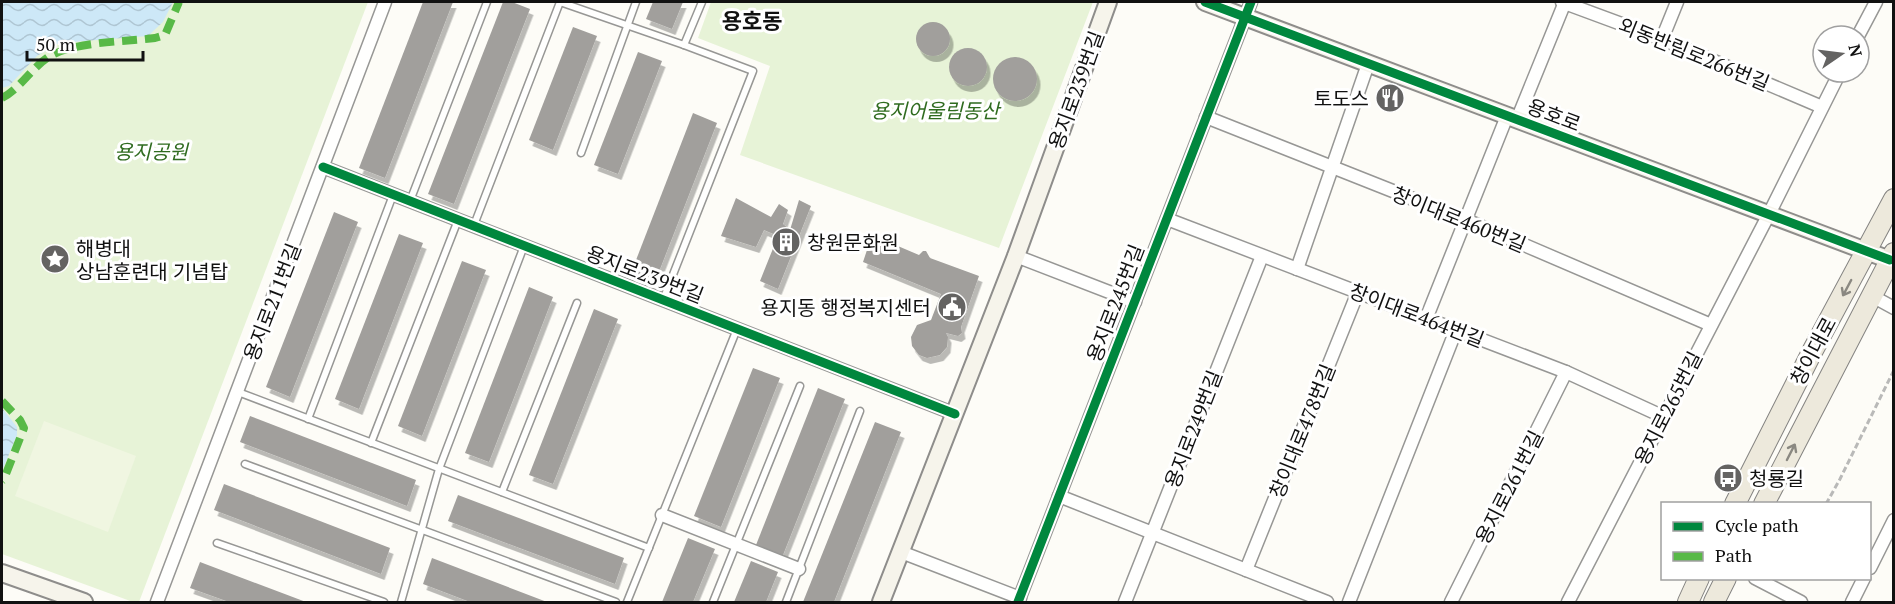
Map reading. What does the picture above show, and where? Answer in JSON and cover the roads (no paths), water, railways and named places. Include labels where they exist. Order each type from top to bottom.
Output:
[{"type":"main road","name":"창이대로","points":[[1736,502],[1893,199]]},
{"type":"main road","name":"창이대로","points":[[1765,502],[1892,257]]},
{"type":"main road","points":[[1688,603],[1699,580]]},
{"type":"main road","points":[[1714,603],[1726,580]]},
{"type":"street","name":"용지로211번길","points":[[157,603],[385,2]]},
{"type":"street","name":"용지로239번길","points":[[881,603],[1016,256],[1108,2]]},
{"type":"street","name":"용호로","points":[[1205,2],[1248,9],[1368,64],[1867,251],[1892,257]]},
{"type":"street","name":"외동반림로266번길","points":[[1426,319],[1466,220],[1564,2],[1662,39],[1822,107]]},
{"type":"street","points":[[1662,39],[1677,2]]},
{"type":"street","points":[[1864,24],[1876,2]]},
{"type":"street","name":"용지로245번길","points":[[1019,600],[1248,9]]},
{"type":"street","points":[[1297,269],[1368,64]]},
{"type":"street","name":"용지로265번길","points":[[1568,603],[1834,84]]},
{"type":"street","name":"창이대로460번길","points":[[1206,117],[1466,220],[1711,325]]},
{"type":"street","name":"용지로239번길","points":[[322,167],[955,414]]},
{"type":"street","name":"창이대로464번길","points":[[1167,219],[1566,372],[1664,417]]},
{"type":"street","points":[[1016,256],[1135,302]]},
{"type":"street","name":"용지로249번길","points":[[1125,603],[1262,256]]},
{"type":"street","name":"창이대로478번길","points":[[1246,570],[1358,292]]},
{"type":"street","points":[[1872,296],[1893,308]]},
{"type":"street","points":[[1349,603],[1456,330]]},
{"type":"street","name":"용지로261번길","points":[[1451,603],[1566,372]]},
{"type":"street","points":[[1059,496],[1327,603]]},
{"type":"street","points":[[662,515],[799,569]]},
{"type":"street","points":[[1871,564],[1893,520]]},
{"type":"street","points":[[901,552],[1019,600]]},
{"type":"street","points":[[2,573],[84,603]]},
{"type":"street","points":[[1757,580],[1801,603]]},
{"type":"street","points":[[1852,603],[1864,580]]},
{"type":"lane","points":[[410,201],[486,2]]},
{"type":"lane","points":[[473,226],[560,2],[753,71],[663,300]]},
{"type":"lane","points":[[580,153],[636,2]]},
{"type":"lane","points":[[684,45],[702,2]]},
{"type":"lane","points":[[308,419],[393,195]]},
{"type":"lane","points":[[371,443],[458,220]]},
{"type":"lane","points":[[401,603],[439,469],[524,246]]},
{"type":"lane","points":[[501,492],[577,303]]},
{"type":"lane","points":[[627,603],[737,329]]},
{"type":"lane","points":[[713,603],[800,386]]},
{"type":"lane","points":[[238,392],[649,548]]},
{"type":"lane","points":[[786,603],[860,411]]},
{"type":"lane","points":[[245,464],[616,603]]},
{"type":"lane","points":[[217,543],[384,603]]},
{"type":"water","points":[[2,2],[173,2],[163,22],[148,36],[59,43],[37,56],[9,86],[2,88]]},
{"type":"water","points":[[2,408],[17,427],[17,435],[2,471]]},
{"type":"place","name":"토도스","points":[[1390,98]]},
{"type":"place","name":"창원문화원","points":[[786,242]]},
{"type":"place","name":"해병대 상남훈련대 기념탑","points":[[55,259]]},
{"type":"place","name":"용지동 행정복지센터","points":[[952,307]]},
{"type":"place","name":"청룡길","points":[[1728,478]]},
{"type":"district","name":"용호동","points":[[752,20]]},
{"type":"park label","name":"용지어울림동산","points":[[935,110]]},
{"type":"park label","name":"용지공원","points":[[151,151]]}]
